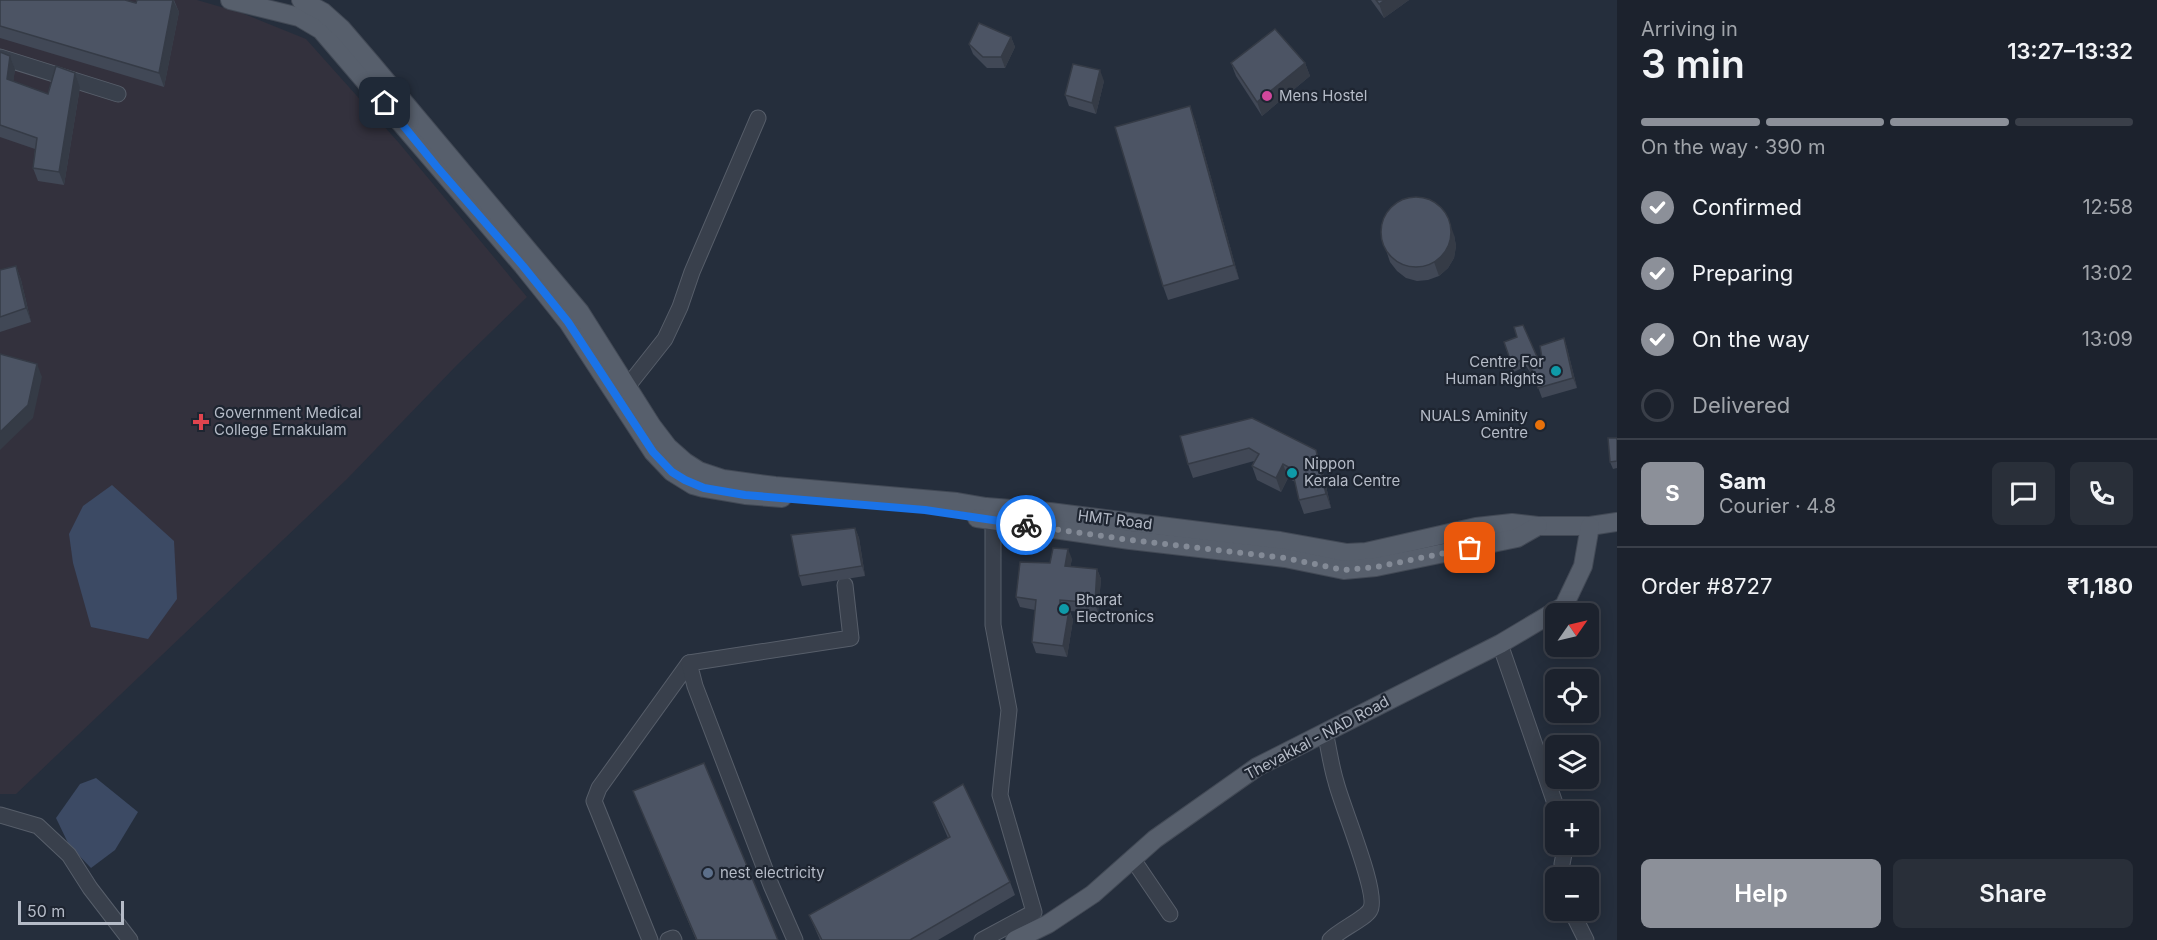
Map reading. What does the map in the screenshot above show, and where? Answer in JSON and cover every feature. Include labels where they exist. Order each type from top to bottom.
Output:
[{"type":"main road","name":"HMT Road","points":[[230,0],[299,16],[321,30],[523,266],[568,322],[653,452],[672,472],[745,495],[925,510],[1130,540],[1285,558],[1344,570],[1376,567],[1516,538],[1538,526]]},
{"type":"main road","name":"HMT Road","points":[[301,0],[323,12],[342,29],[580,312],[652,426],[668,447],[685,462],[696,478]]},
{"type":"main road","name":"HMT Road","points":[[696,478],[723,478],[775,486],[1050,512],[1280,541],[1347,553],[1366,552],[1476,527],[1512,524],[1590,526],[1617,522]]},
{"type":"main road","name":"Thevakkal - NAD Road","points":[[1021,939],[1093,894],[1155,839],[1257,767],[1500,644],[1563,606],[1583,566],[1590,526]]},
{"type":"street","points":[[0,57],[118,94]]},
{"type":"street","points":[[627,387],[665,339],[758,118]]},
{"type":"street","points":[[982,940],[1034,912],[1000,795],[1009,710],[993,625],[993,520]]},
{"type":"street","points":[[650,940],[594,801],[598,788],[689,663],[851,638],[845,585]]},
{"type":"street","points":[[1500,644],[1554,801]]},
{"type":"street","points":[[689,663],[695,686],[771,885],[795,940]]},
{"type":"street","points":[[1325,732],[1335,781],[1362,858],[1373,900],[1370,911],[1330,940]]},
{"type":"street","points":[[0,815],[38,826],[69,855],[90,888],[130,940]]},
{"type":"street","points":[[1132,858],[1170,914]]},
{"type":"street","points":[[1576,921],[1586,940]]},
{"type":"street","points":[[668,940],[673,938],[674,940]]},
{"type":"shaded area","name":"Government Medical College Ernakulam","points":[[0,0],[197,0],[242,13],[306,39],[399,143],[527,297],[456,366],[347,479],[16,794],[0,794]]},
{"type":"water","points":[[112,485],[174,541],[177,599],[148,639],[91,627],[73,563],[69,534],[83,506]]},
{"type":"water","points":[[96,778],[138,812],[115,850],[91,868],[69,845],[56,818],[80,784]]},
{"type":"building","points":[[0,0],[125,0],[136,3],[137,0],[173,0],[159,73],[0,26]]},
{"type":"building","points":[[979,23],[1011,37],[1001,57],[983,57],[969,44]]},
{"type":"building","name":"Mens Hostel","points":[[1275,29],[1305,63],[1257,102],[1231,63]]},
{"type":"building","points":[[0,52],[10,56],[7,79],[48,94],[56,66],[75,73],[59,172],[33,168],[37,138],[0,125]]},
{"type":"building","points":[[1073,64],[1100,70],[1092,103],[1065,95]]},
{"type":"building","points":[[1190,106],[1234,265],[1163,286],[1115,127]]},
{"type":"building","points":[[1416,197],[1429,200],[1441,207],[1448,219],[1451,232],[1448,245],[1441,257],[1429,264],[1416,267],[1403,264],[1391,257],[1384,245],[1381,232],[1384,219],[1391,207],[1403,200]]},
{"type":"building","points":[[16,266],[26,308],[0,317],[0,270]]},
{"type":"building","points":[[1523,325],[1538,359],[1528,365],[1523,359],[1512,365],[1504,342],[1517,337],[1514,327]]},
{"type":"building","name":"Centre For Human Rights","points":[[1564,338],[1573,378],[1538,388],[1530,364],[1542,358],[1540,346]]},
{"type":"building","points":[[0,354],[37,364],[28,405],[0,432]]},
{"type":"building","name":"Nippon Kerala Centre","points":[[1252,418],[1316,450],[1326,494],[1299,500],[1292,469],[1283,464],[1276,478],[1252,466],[1259,454],[1249,448],[1188,464],[1180,436]]},
{"type":"building","points":[[1608,438],[1617,438],[1617,461],[1610,462]]},
{"type":"building","points":[[855,528],[862,566],[799,576],[791,535]]},
{"type":"building","name":"Bharat Electronics","points":[[1053,548],[1068,549],[1065,566],[1097,569],[1095,603],[1060,600],[1060,609],[1069,610],[1063,646],[1032,642],[1036,600],[1016,597],[1020,562],[1050,563]]},
{"type":"building","name":"nest electricity","points":[[704,763],[778,940],[697,940],[633,791]]},
{"type":"building","points":[[963,784],[1010,882],[910,940],[822,940],[809,915],[950,837],[933,802]]},
{"type":"way so far","points":[[1026,525],[1285,558],[1344,570],[1376,567],[1470,548]]},
{"type":"place","name":"Mens Hostel","points":[[1267,96]]},
{"type":"place","name":"Centre For Human Rights","points":[[1556,371]]},
{"type":"place","name":"Government Medical College Ernakulam","points":[[201,422]]},
{"type":"place","name":"NUALS Aminity Centre","points":[[1540,425]]},
{"type":"place","name":"Nippon Kerala Centre","points":[[1292,473]]},
{"type":"place","name":"Bharat Electronics","points":[[1064,609]]},
{"type":"place","name":"nest electricity","points":[[708,873]]},
{"type":"route","points":[[385,103],[568,322],[653,452],[672,472],[693,485],[745,495],[925,510],[1026,525]]}]
